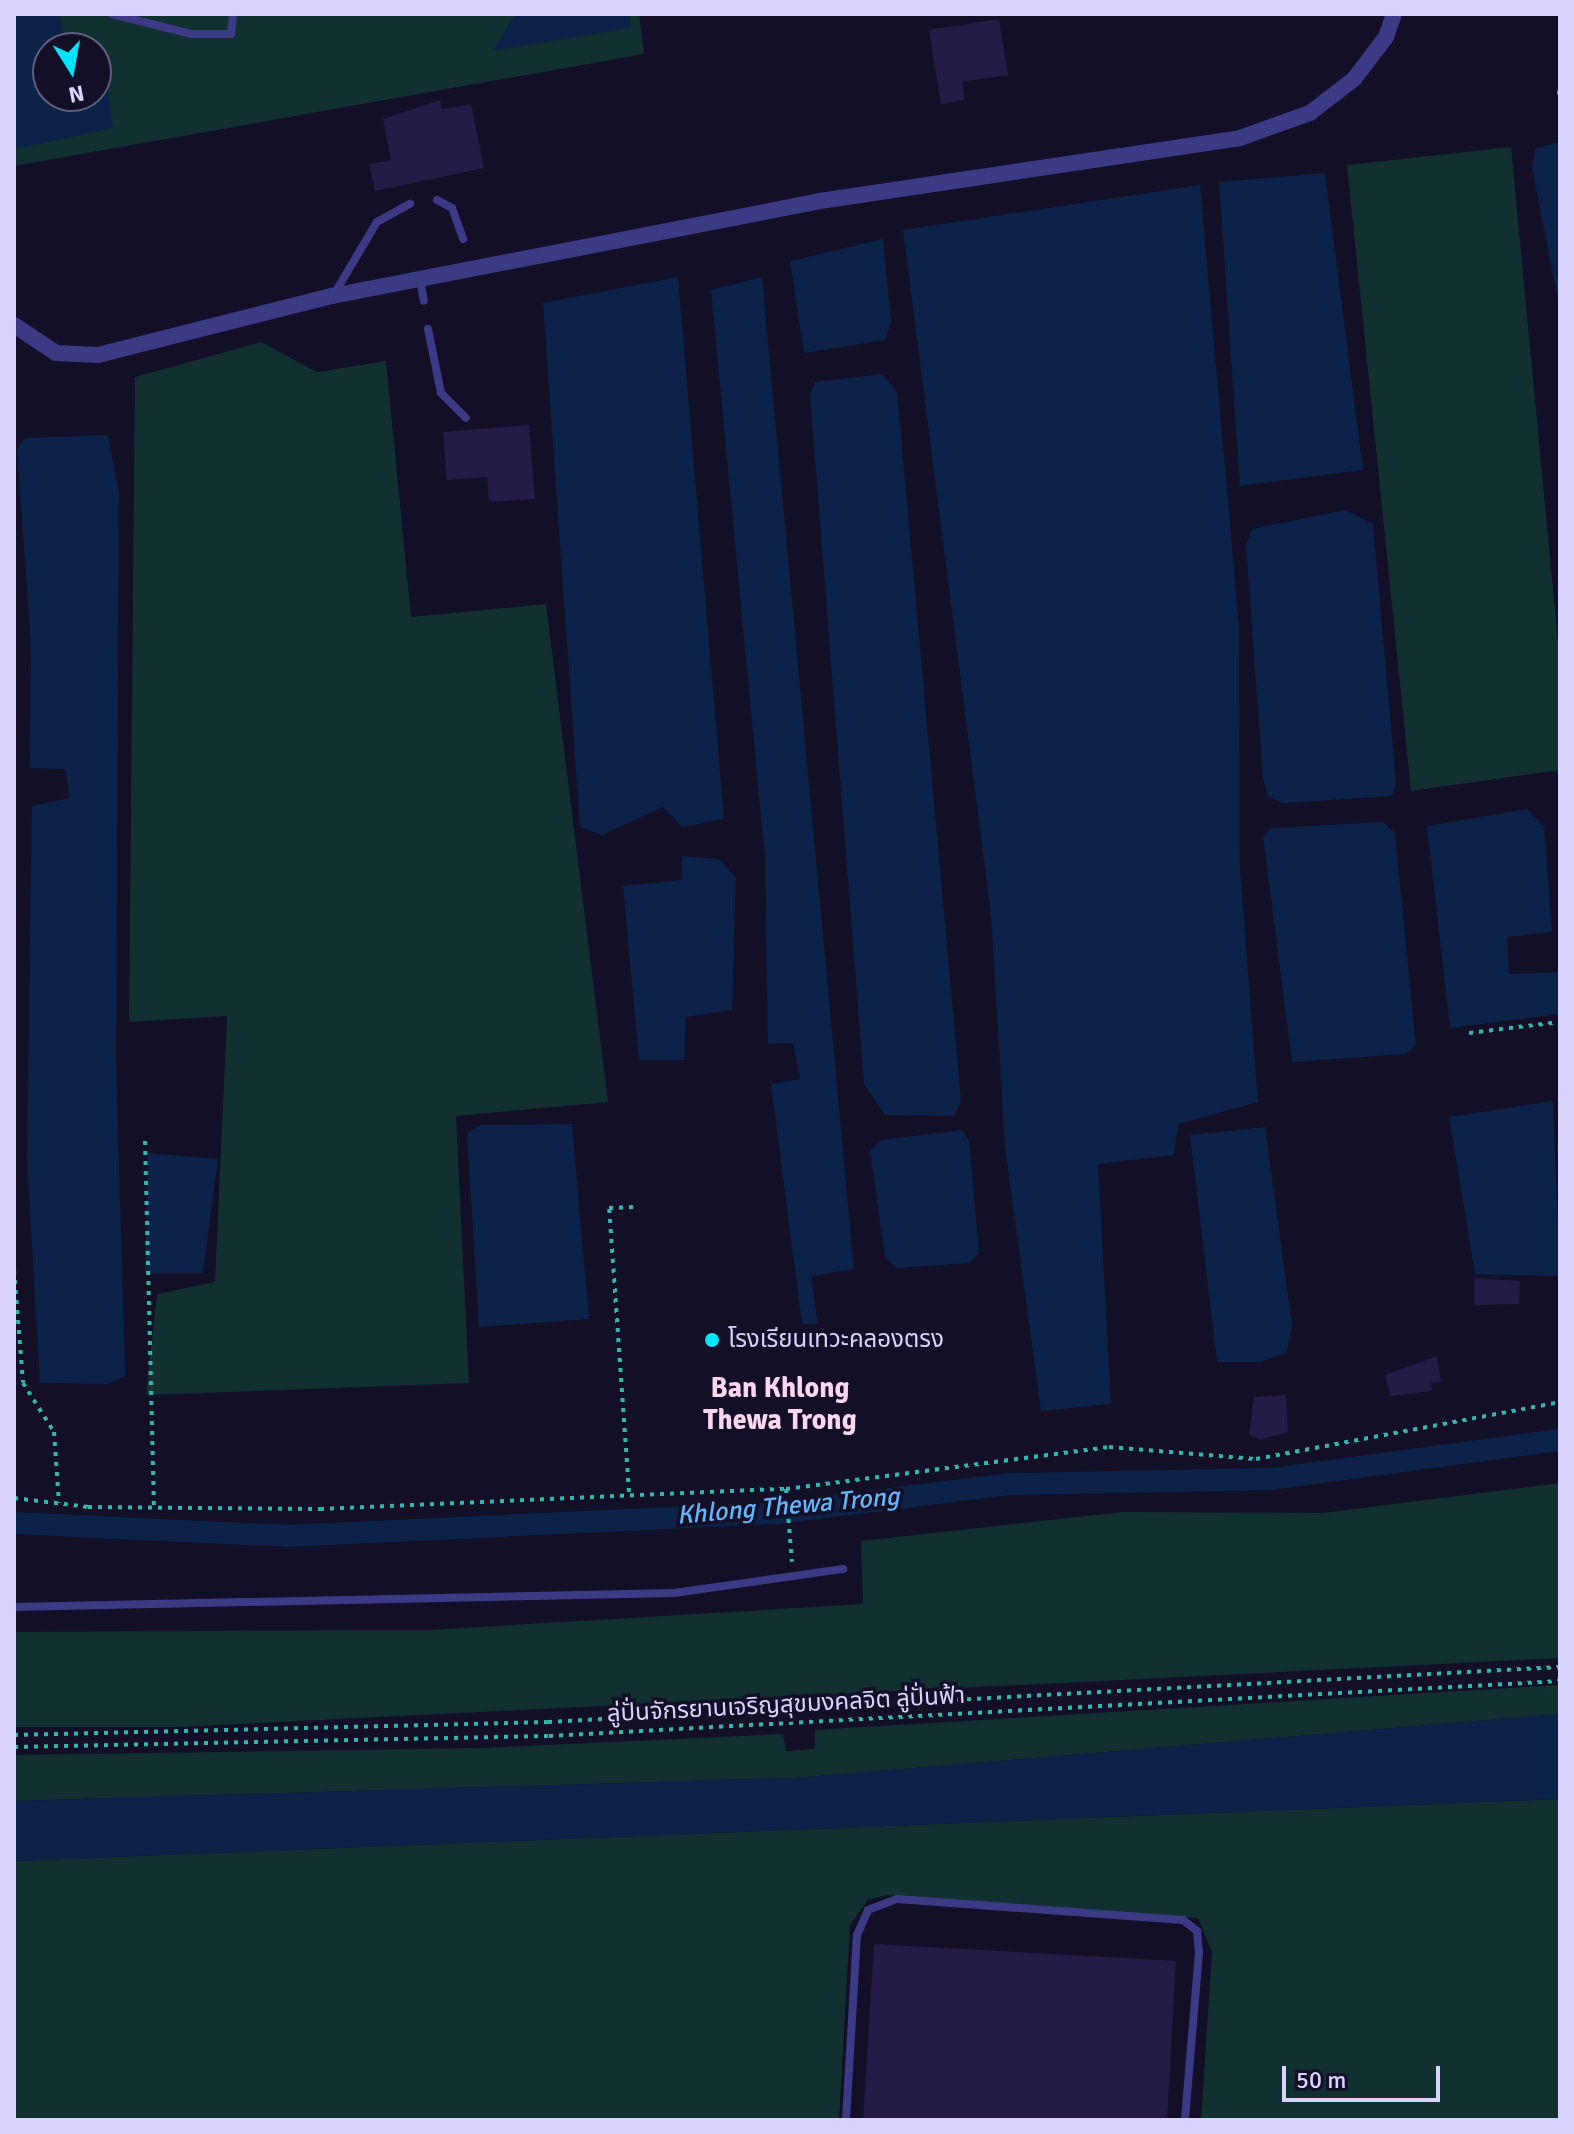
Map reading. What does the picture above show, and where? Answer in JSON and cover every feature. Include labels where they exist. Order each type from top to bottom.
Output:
[{"type":"street","points":[[14,325],[56,353],[98,355],[332,296],[820,201],[1240,138],[1310,113],[1354,79],[1386,37],[1394,14]]},
{"type":"lane","points":[[112,14],[191,34],[231,34],[233,14]]},
{"type":"lane","points":[[437,200],[452,208],[463,239]]},
{"type":"lane","points":[[332,296],[377,222],[410,204]]},
{"type":"lane","points":[[420,279],[424,301]]},
{"type":"lane","points":[[428,329],[441,393],[466,418]]},
{"type":"lane","points":[[14,1607],[658,1594],[843,1569]]},
{"type":"lane","points":[[846,2120],[857,1935],[868,1910],[897,1899],[1183,1920],[1197,1931],[1199,1952],[1185,2120]]},
{"type":"path","points":[[14,766],[14,992]]},
{"type":"path","points":[[1469,1033],[1560,1022]]},
{"type":"path","points":[[145,1141],[154,1507]]},
{"type":"path","points":[[629,1492],[609,1208],[635,1207]]},
{"type":"path","points":[[14,1270],[23,1383],[54,1432],[59,1503]]},
{"type":"path","points":[[14,1498],[154,1507],[320,1509],[629,1492],[786,1489],[1109,1447],[1256,1459],[1560,1402]]},
{"type":"path","points":[[786,1489],[790,1550]]},
{"type":"path","points":[[14,1735],[548,1722],[1560,1667]]},
{"type":"path","name":"ลู่ปั่นจักรยานเจริญสุขมงคลจิต ลู่ปั่นฟ้า","points":[[14,1747],[549,1736],[1560,1681]]},
{"type":"green space","points":[[14,14],[639,14],[644,54],[14,166]]},
{"type":"green space","points":[[1511,147],[1560,663],[1560,770],[1411,791],[1347,165]]},
{"type":"green space","points":[[261,342],[317,372],[386,361],[411,617],[546,604],[608,1102],[456,1116],[469,1383],[146,1395],[157,1294],[215,1282],[227,1016],[129,1022],[135,377]]},
{"type":"green space","points":[[1560,1483],[1560,1658],[181,1727],[14,1727],[14,1632],[429,1630],[863,1604],[861,1541],[1123,1512],[1323,1513]]},
{"type":"green space","points":[[1560,1685],[1560,1714],[793,1778],[14,1801],[14,1755],[483,1748],[783,1734],[786,1751],[815,1749],[815,1730]]},
{"type":"green space","points":[[1560,1799],[1560,2120],[1201,2120],[1212,1952],[1198,1918],[887,1895],[868,1900],[850,1925],[839,2120],[14,2120],[14,1861]]},
{"type":"water","points":[[14,14],[59,14],[63,32],[32,32],[32,112],[111,112],[114,128],[14,149]]},
{"type":"water","points":[[515,14],[629,14],[631,28],[493,51]]},
{"type":"water","points":[[1560,142],[1560,310],[1532,168],[1535,149]]},
{"type":"water","points":[[1325,173],[1363,470],[1240,486],[1219,182]]},
{"type":"water","points":[[1200,185],[1239,626],[1240,868],[1258,1102],[1178,1124],[1174,1155],[1098,1164],[1111,1404],[1041,1411],[1005,1148],[991,915],[903,230]]},
{"type":"water","points":[[883,239],[891,322],[885,340],[804,353],[790,261]]},
{"type":"water","points":[[678,277],[724,819],[682,827],[663,807],[602,835],[580,827],[543,303]]},
{"type":"water","points":[[762,277],[854,1269],[811,1276],[818,1324],[802,1324],[771,1084],[800,1079],[793,1043],[768,1044],[765,859],[711,290]]},
{"type":"water","points":[[882,374],[897,392],[961,1101],[954,1116],[885,1115],[864,1084],[810,395],[815,382]]},
{"type":"water","points":[[108,435],[119,494],[116,1060],[125,1376],[108,1384],[40,1383],[27,1161],[32,806],[70,798],[65,769],[30,768],[31,647],[17,449],[25,438]]},
{"type":"water","points":[[1346,510],[1373,524],[1396,783],[1392,796],[1284,803],[1268,797],[1263,779],[1246,545],[1252,529]]},
{"type":"water","points":[[1527,809],[1544,826],[1552,932],[1507,937],[1509,974],[1558,972],[1560,1014],[1450,1028],[1427,826]]},
{"type":"water","points":[[1383,822],[1395,833],[1416,1045],[1406,1054],[1292,1062],[1263,836],[1272,828]]},
{"type":"water","points":[[682,856],[719,859],[736,878],[732,1010],[686,1017],[684,1060],[639,1060],[623,886],[681,880]]},
{"type":"water","points":[[1553,1101],[1560,1276],[1475,1274],[1449,1117]]},
{"type":"water","points":[[572,1124],[589,1319],[479,1327],[467,1133],[480,1125]]},
{"type":"water","points":[[1265,1127],[1292,1325],[1287,1352],[1261,1362],[1217,1362],[1190,1135]]},
{"type":"water","points":[[962,1130],[969,1140],[979,1253],[970,1263],[897,1268],[885,1257],[870,1151],[881,1140]]},
{"type":"water","points":[[148,1153],[218,1159],[203,1273],[145,1273]]},
{"type":"water","points":[[1560,1714],[1560,1799],[14,1861],[14,1801],[793,1778]]},
{"type":"building","points":[[999,19],[1008,75],[962,82],[965,100],[941,104],[929,30]]},
{"type":"building","points":[[440,100],[442,109],[471,104],[484,168],[375,191],[369,164],[391,160],[383,119]]},
{"type":"building","points":[[529,425],[535,499],[489,502],[487,477],[447,480],[443,432]]},
{"type":"building","points":[[1474,1278],[1520,1281],[1519,1304],[1474,1305]]},
{"type":"building","points":[[1437,1356],[1441,1382],[1431,1383],[1432,1391],[1390,1396],[1385,1375]]},
{"type":"building","points":[[1286,1395],[1288,1432],[1260,1440],[1249,1434],[1254,1397]]},
{"type":"building","points":[[874,1944],[1176,1961],[1167,2120],[863,2120]]},
{"type":"waterway","name":"Khlong Thewa Trong","points":[[14,1523],[287,1536],[777,1513],[1010,1484],[1270,1479],[1560,1440]]},
{"type":"place","name":"โรงเรียนเทวะคลองตรง","points":[[712,1340]]},
{"type":"district","name":"Ban Khlong Thewa Trong","points":[[780,1404]]}]
